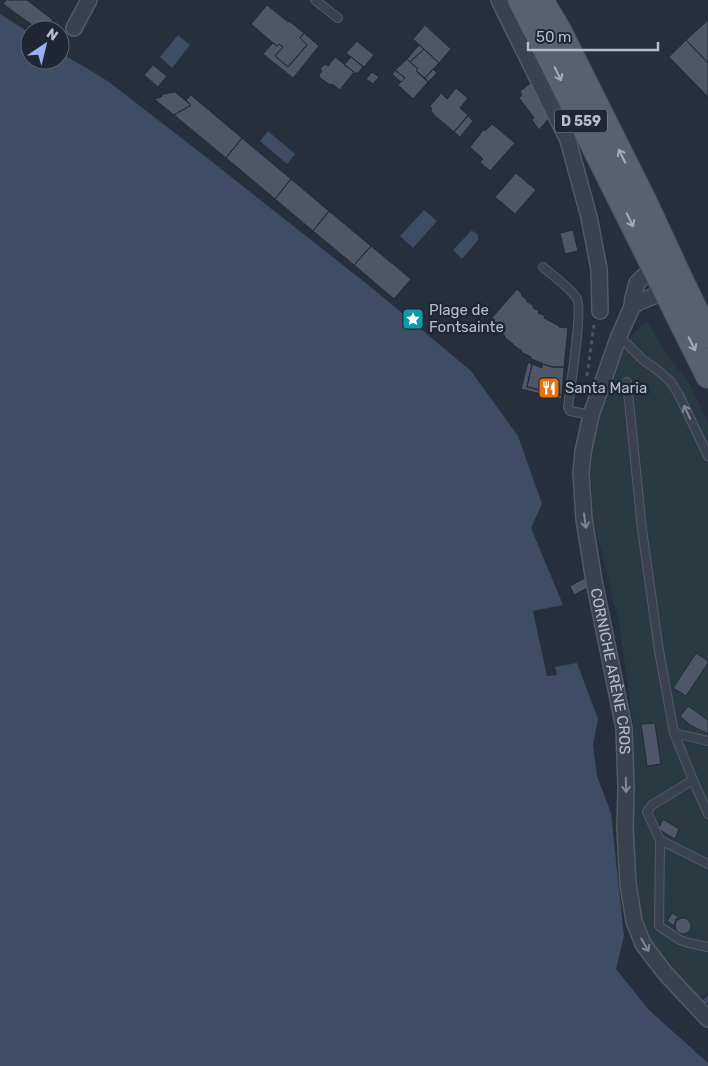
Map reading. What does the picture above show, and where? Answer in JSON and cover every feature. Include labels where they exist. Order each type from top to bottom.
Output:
[{"type":"main road","name":"D 559","points":[[520,0],[551,61],[664,267],[708,376]]},
{"type":"main road","name":"D 559","points":[[542,0],[640,191],[664,267]]},
{"type":"main road","name":"D 559","points":[[674,288],[708,335]]},
{"type":"street","points":[[74,28],[89,0]]},
{"type":"street","points":[[499,0],[568,140],[589,217],[599,269],[600,311]]},
{"type":"street","name":"CORNICHE ARÈNE CROS","points":[[664,267],[643,277],[637,283],[632,307],[619,336],[592,410],[583,452],[581,473],[584,519],[594,581],[624,728],[625,829],[628,884],[634,921],[643,944],[665,973],[708,1019]]},
{"type":"street","points":[[632,307],[638,302],[674,288]]},
{"type":"lane","points":[[315,0],[338,18]]},
{"type":"lane","points":[[543,267],[574,294],[578,301],[578,320],[568,406],[570,411],[592,410]]},
{"type":"lane","points":[[619,336],[642,359],[670,381],[679,395],[708,456]]},
{"type":"lane","points":[[627,382],[642,529],[674,733],[708,814]]},
{"type":"lane","points":[[674,733],[708,741]]},
{"type":"lane","points":[[693,780],[652,805],[647,812],[660,840],[658,926],[688,944],[708,947]]},
{"type":"lane","points":[[660,840],[708,864]]},
{"type":"path","points":[[592,410],[586,400],[587,370],[594,325],[600,311]]},
{"type":"shaded area","points":[[647,322],[671,361],[687,379],[708,422],[708,992],[700,997],[652,947],[639,911],[634,864],[633,722],[619,623],[593,518],[590,452],[599,410],[631,336]]},
{"type":"water","points":[[0,14],[20,27],[20,70],[70,70],[70,59],[109,82],[372,288],[471,371],[518,436],[542,504],[531,528],[563,605],[533,611],[547,676],[557,675],[555,667],[577,663],[598,719],[593,745],[597,776],[611,813],[624,936],[616,969],[649,1010],[708,1063],[708,1066],[0,1066]]},
{"type":"water","points":[[178,35],[190,45],[172,68],[160,57]]},
{"type":"water","points":[[268,131],[295,154],[287,164],[260,141]]},
{"type":"water","points":[[424,210],[437,221],[413,248],[400,236]]},
{"type":"water","points":[[471,231],[478,235],[478,240],[462,259],[453,250]]},
{"type":"building","points":[[6,0],[27,0],[53,20],[25,20],[3,4]]},
{"type":"building","points":[[267,5],[304,33],[300,38],[307,45],[288,67],[275,56],[283,47],[279,44],[277,46],[251,24]]},
{"type":"building","points":[[708,20],[708,63],[686,40]]},
{"type":"building","points":[[425,25],[451,49],[439,63],[413,39]]},
{"type":"building","points":[[304,33],[319,46],[293,78],[263,54],[273,43],[277,46],[279,44],[283,47],[275,56],[288,67],[307,45],[300,38]]},
{"type":"building","points":[[686,40],[708,63],[708,97],[669,57]]},
{"type":"building","points":[[357,41],[374,55],[364,67],[346,53]]},
{"type":"building","points":[[419,45],[424,49],[410,62],[407,59]]},
{"type":"building","points":[[424,49],[439,63],[425,78],[416,71],[418,69],[410,62]]},
{"type":"building","points":[[335,57],[354,72],[340,90],[320,78],[319,75],[322,71],[320,69],[325,64],[328,66]]},
{"type":"building","points":[[351,57],[363,67],[358,73],[353,73],[344,65]]},
{"type":"building","points":[[407,59],[428,82],[413,99],[398,85],[405,78],[395,70]]},
{"type":"building","points":[[153,65],[167,76],[158,87],[144,75]]},
{"type":"building","points":[[433,69],[437,73],[428,82],[425,78]]},
{"type":"building","points":[[395,70],[405,78],[401,82],[392,74]]},
{"type":"building","points":[[372,72],[379,77],[373,84],[366,79]]},
{"type":"building","points":[[532,82],[550,117],[539,130],[532,120],[534,118],[519,98],[522,95],[520,91]]},
{"type":"building","points":[[456,88],[468,98],[460,108],[468,115],[454,132],[434,115],[430,106],[441,93],[447,99]]},
{"type":"building","points":[[175,92],[191,105],[174,115],[154,99],[161,97],[163,94]]},
{"type":"building","points":[[191,95],[242,138],[226,158],[174,115],[191,105],[186,100]]},
{"type":"building","points":[[468,116],[473,121],[460,137],[454,132]]},
{"type":"building","points":[[492,124],[515,143],[490,171],[480,162],[483,159],[470,147],[484,129],[485,131]]},
{"type":"building","points":[[242,138],[291,179],[275,199],[226,158]]},
{"type":"building","points":[[516,173],[536,190],[515,214],[495,197]]},
{"type":"building","points":[[291,179],[329,211],[313,231],[275,199]]},
{"type":"building","points":[[329,211],[371,246],[354,265],[313,231]]},
{"type":"building","points":[[573,230],[578,251],[565,254],[560,233]]},
{"type":"building","points":[[371,246],[411,279],[394,299],[354,265]]},
{"type":"building","points":[[517,289],[526,301],[534,306],[533,308],[539,311],[538,313],[545,316],[544,318],[559,327],[568,328],[564,367],[553,367],[531,359],[531,357],[521,352],[496,330],[498,328],[490,320]]},
{"type":"building","points":[[528,362],[532,364],[527,387],[562,395],[561,399],[521,389]]},
{"type":"building","points":[[532,364],[542,368],[542,364],[564,367],[562,395],[527,387]]},
{"type":"building","points":[[585,578],[587,588],[574,595],[570,586]]},
{"type":"building","points":[[696,653],[708,661],[708,663],[686,696],[673,688]]},
{"type":"building","points":[[688,706],[708,720],[708,734],[690,725],[680,716]]},
{"type":"building","points":[[655,723],[661,764],[647,766],[641,724]]},
{"type":"building","points":[[663,819],[679,829],[675,839],[658,829]]},
{"type":"building","points":[[672,913],[679,917],[676,919],[674,926],[667,921]]},
{"type":"building","points":[[680,918],[686,918],[691,923],[689,932],[680,934],[675,929],[675,923]]},
{"type":"waterway","points":[[704,1002],[708,999]]},
{"type":"place","name":"Plage de Fontsainte","points":[[413,319]]},
{"type":"place","name":"Santa Maria","points":[[549,388]]}]
